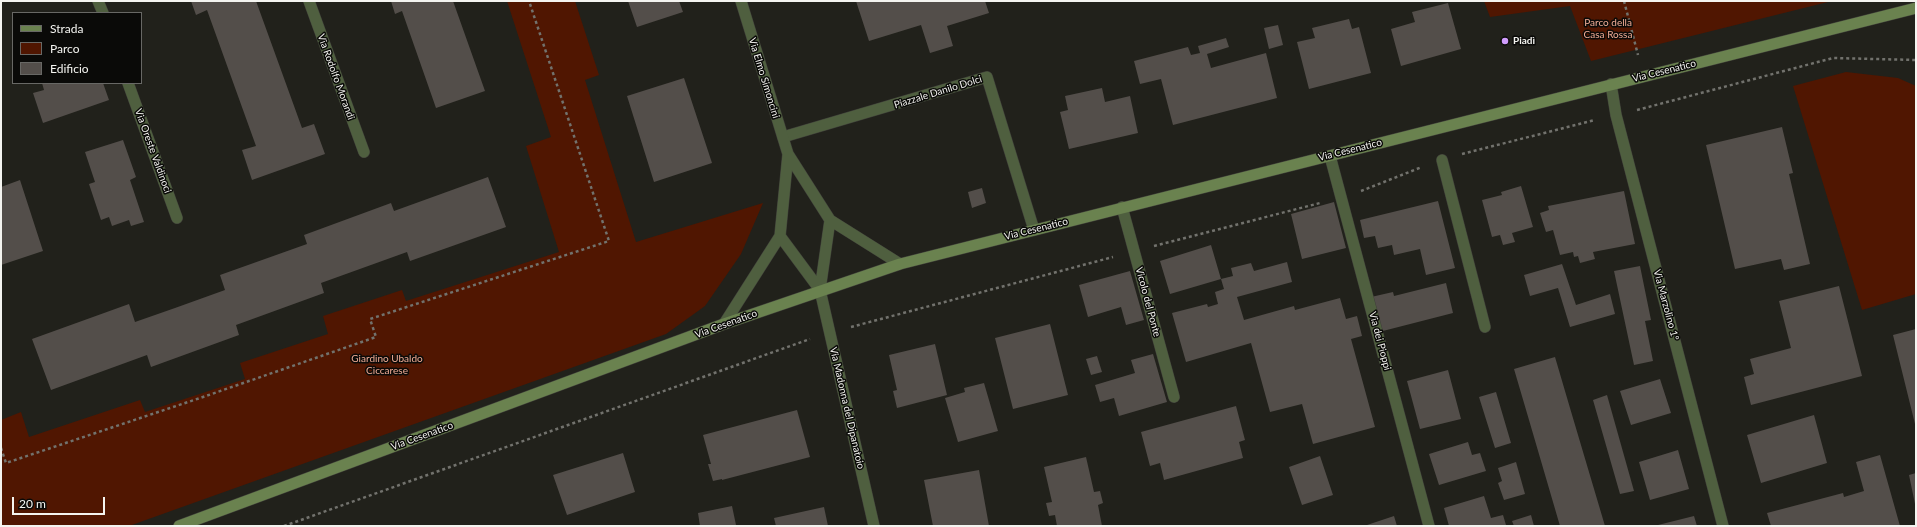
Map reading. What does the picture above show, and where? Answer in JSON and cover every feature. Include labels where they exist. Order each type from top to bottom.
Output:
[{"type":"main road","name":"Via Cesenatico","points":[[179,526],[724,324],[820,290],[900,264],[1916,8]]},
{"type":"street","points":[[98,1],[103,12]]},
{"type":"street","name":"Via Rodolfo Morandi","points":[[309,1],[364,152]]},
{"type":"street","name":"Via Elmo Simoncini","points":[[741,1],[788,154],[830,220],[900,264]]},
{"type":"street","name":"Piazzale Danilo Dolci","points":[[783,137],[987,77],[1034,230]]},
{"type":"street","name":"Via Oreste Valdinoci","points":[[128,84],[177,218]]},
{"type":"street","name":"Via Marzolino 1°","points":[[1611,84],[1616,115],[1724,526]]},
{"type":"street","name":"Via Elmo Simoncini","points":[[724,324],[780,236],[788,154]]},
{"type":"street","name":"Via dei Pioppi","points":[[1330,156],[1429,526]]},
{"type":"street","points":[[1442,160],[1485,327]]},
{"type":"street","name":"Vicolo del Ponte","points":[[1122,207],[1174,397]]},
{"type":"street","points":[[820,290],[830,220]]},
{"type":"street","points":[[780,236],[820,290]]},
{"type":"street","name":"Via Madonna del Dipanatoio","points":[[820,290],[874,526]]},
{"type":"path","points":[[1,448],[6,463],[189,402],[376,337],[370,319],[609,241],[529,1]]},
{"type":"path","points":[[1624,1],[1644,76]]},
{"type":"path","points":[[284,526],[830,332],[1134,251],[1342,198],[1442,160],[1833,58],[1916,60]]},
{"type":"green space","name":"Giardino Ubaldo Ciccarese","points":[[507,1],[575,1],[599,75],[585,80],[636,242],[763,203],[741,254],[705,306],[666,334],[129,526],[1,526],[1,420],[21,412],[29,437],[140,400],[145,412],[245,379],[240,363],[328,334],[323,316],[402,290],[406,301],[559,252],[526,146],[551,137]]},
{"type":"green space","name":"Parco della Casa Rossa","points":[[1484,1],[1832,1],[1591,61],[1570,6],[1490,17]]},
{"type":"green space","points":[[1846,72],[1898,78],[1916,86],[1916,294],[1862,310],[1793,86]]},
{"type":"building","points":[[191,1],[256,1],[302,128],[314,124],[325,154],[252,180],[242,150],[256,146],[207,10],[196,15]]},
{"type":"building","points":[[391,1],[453,1],[485,91],[436,108],[402,11],[395,14]]},
{"type":"building","points":[[628,1],[679,1],[683,12],[637,27]]},
{"type":"building","points":[[856,1],[985,1],[989,13],[947,26],[953,46],[930,53],[921,25],[869,41]]},
{"type":"building","points":[[1448,3],[1461,49],[1401,66],[1391,29],[1415,22],[1412,12]]},
{"type":"building","points":[[1349,19],[1352,29],[1359,27],[1371,73],[1309,89],[1297,42],[1315,38],[1312,28]]},
{"type":"building","points":[[1278,25],[1283,45],[1269,49],[1264,28]]},
{"type":"building","points":[[1226,38],[1229,47],[1207,54],[1211,68],[1266,53],[1277,98],[1173,125],[1161,79],[1140,84],[1134,61],[1188,47],[1191,55],[1200,53],[1198,46]]},
{"type":"building","points":[[684,78],[712,163],[654,182],[627,96]]},
{"type":"building","points":[[42,84],[103,84],[109,100],[43,123],[33,93],[44,90]]},
{"type":"building","points":[[1102,88],[1105,102],[1130,96],[1138,133],[1069,149],[1060,112],[1068,110],[1065,96]]},
{"type":"building","points":[[1782,127],[1793,173],[1789,174],[1810,264],[1784,270],[1781,259],[1735,269],[1706,145]]},
{"type":"building","points":[[123,140],[136,177],[130,180],[144,222],[131,226],[129,220],[112,226],[109,217],[101,220],[89,184],[95,182],[85,152]]},
{"type":"building","points":[[488,177],[506,227],[410,261],[407,252],[321,283],[324,293],[236,325],[239,335],[151,367],[147,355],[51,390],[32,339],[129,304],[135,322],[175,308],[225,290],[220,275],[307,244],[304,235],[391,203],[394,211]]},
{"type":"building","points":[[20,180],[43,251],[1,265],[1,187]]},
{"type":"building","points":[[1521,186],[1533,227],[1512,233],[1515,242],[1503,245],[1500,235],[1492,237],[1482,200],[1502,195],[1501,192]]},
{"type":"building","points":[[982,188],[986,203],[972,208],[968,192]]},
{"type":"building","points":[[1624,191],[1635,244],[1593,252],[1595,259],[1580,263],[1578,256],[1574,257],[1573,252],[1560,255],[1553,230],[1546,232],[1540,213],[1549,210],[1548,206]]},
{"type":"building","points":[[1438,201],[1455,268],[1426,275],[1420,249],[1394,255],[1392,245],[1378,248],[1375,236],[1364,238],[1360,220]]},
{"type":"building","points":[[1334,202],[1346,248],[1302,259],[1291,214]]},
{"type":"building","points":[[1211,245],[1221,279],[1170,294],[1160,261]]},
{"type":"building","points":[[1287,262],[1292,282],[1237,297],[1244,320],[1294,306],[1295,310],[1340,298],[1346,319],[1357,316],[1362,336],[1351,339],[1375,427],[1313,444],[1302,404],[1270,412],[1251,343],[1186,362],[1172,313],[1207,304],[1208,307],[1218,304],[1215,292],[1224,289],[1221,279],[1233,276],[1231,268],[1251,263],[1254,271]]},
{"type":"building","points":[[1562,264],[1576,305],[1610,294],[1615,314],[1570,327],[1558,288],[1530,296],[1524,275]]},
{"type":"building","points":[[1640,266],[1651,320],[1645,321],[1653,361],[1634,365],[1614,271]]},
{"type":"building","points":[[1130,271],[1144,320],[1126,325],[1121,307],[1088,317],[1079,285]]},
{"type":"building","points":[[1446,283],[1453,313],[1379,332],[1371,297],[1393,292],[1394,296]]},
{"type":"building","points":[[1839,286],[1862,376],[1751,405],[1744,377],[1754,374],[1750,359],[1791,348],[1779,301]]},
{"type":"building","points":[[1050,324],[1068,395],[1013,409],[995,338]]},
{"type":"building","points":[[1916,329],[1916,424],[1915,424],[1893,335]]},
{"type":"building","points":[[935,344],[947,395],[897,408],[893,391],[897,390],[889,355]]},
{"type":"building","points":[[1153,354],[1167,402],[1119,416],[1114,398],[1100,402],[1095,385],[1135,373],[1131,360]]},
{"type":"building","points":[[1097,356],[1102,372],[1091,375],[1086,359]]},
{"type":"building","points":[[1555,357],[1605,526],[1560,526],[1514,369]]},
{"type":"building","points":[[1448,370],[1461,419],[1420,429],[1407,381]]},
{"type":"building","points":[[1660,379],[1671,413],[1631,425],[1620,391]]},
{"type":"building","points":[[984,383],[998,431],[958,442],[945,398],[965,392],[964,388]]},
{"type":"building","points":[[1496,392],[1511,443],[1495,448],[1479,397]]},
{"type":"building","points":[[1607,395],[1634,491],[1620,494],[1593,400]]},
{"type":"building","points":[[1236,406],[1245,440],[1239,442],[1243,458],[1164,480],[1160,463],[1150,466],[1141,432]]},
{"type":"building","points":[[797,410],[810,457],[713,481],[708,464],[711,464],[703,435]]},
{"type":"building","points":[[1814,415],[1827,463],[1761,483],[1747,435]]},
{"type":"building","points":[[1468,442],[1472,455],[1480,453],[1486,471],[1439,485],[1429,454]]},
{"type":"building","points":[[1678,450],[1689,489],[1650,500],[1639,462]]},
{"type":"building","points":[[623,453],[635,492],[567,515],[553,475]]},
{"type":"building","points":[[1880,455],[1900,526],[1771,526],[1767,513],[1843,493],[1844,497],[1864,491],[1856,462]]},
{"type":"building","points":[[1320,456],[1333,495],[1302,505],[1289,467]]},
{"type":"building","points":[[1086,457],[1094,492],[1100,491],[1103,503],[1098,505],[1102,526],[1057,526],[1055,515],[1049,516],[1046,503],[1052,502],[1044,467]]},
{"type":"building","points":[[1516,462],[1525,494],[1504,500],[1498,483],[1502,481],[1498,468]]},
{"type":"building","points":[[979,470],[989,526],[933,526],[924,480]]},
{"type":"building","points":[[1916,473],[1916,504],[1915,504],[1909,475]]},
{"type":"building","points":[[1484,496],[1491,518],[1503,515],[1506,525],[1449,526],[1444,508]]},
{"type":"building","points":[[732,506],[736,525],[700,526],[698,513]]},
{"type":"building","points":[[824,507],[828,526],[776,526],[774,518]]},
{"type":"building","points":[[1531,515],[1534,526],[1514,526],[1512,521]]},
{"type":"building","points":[[1394,516],[1397,526],[1364,526]]},
{"type":"building","points":[[1694,516],[1697,526],[1658,525]]},
{"type":"place","name":"Piadì","points":[[1505,41]]}]
